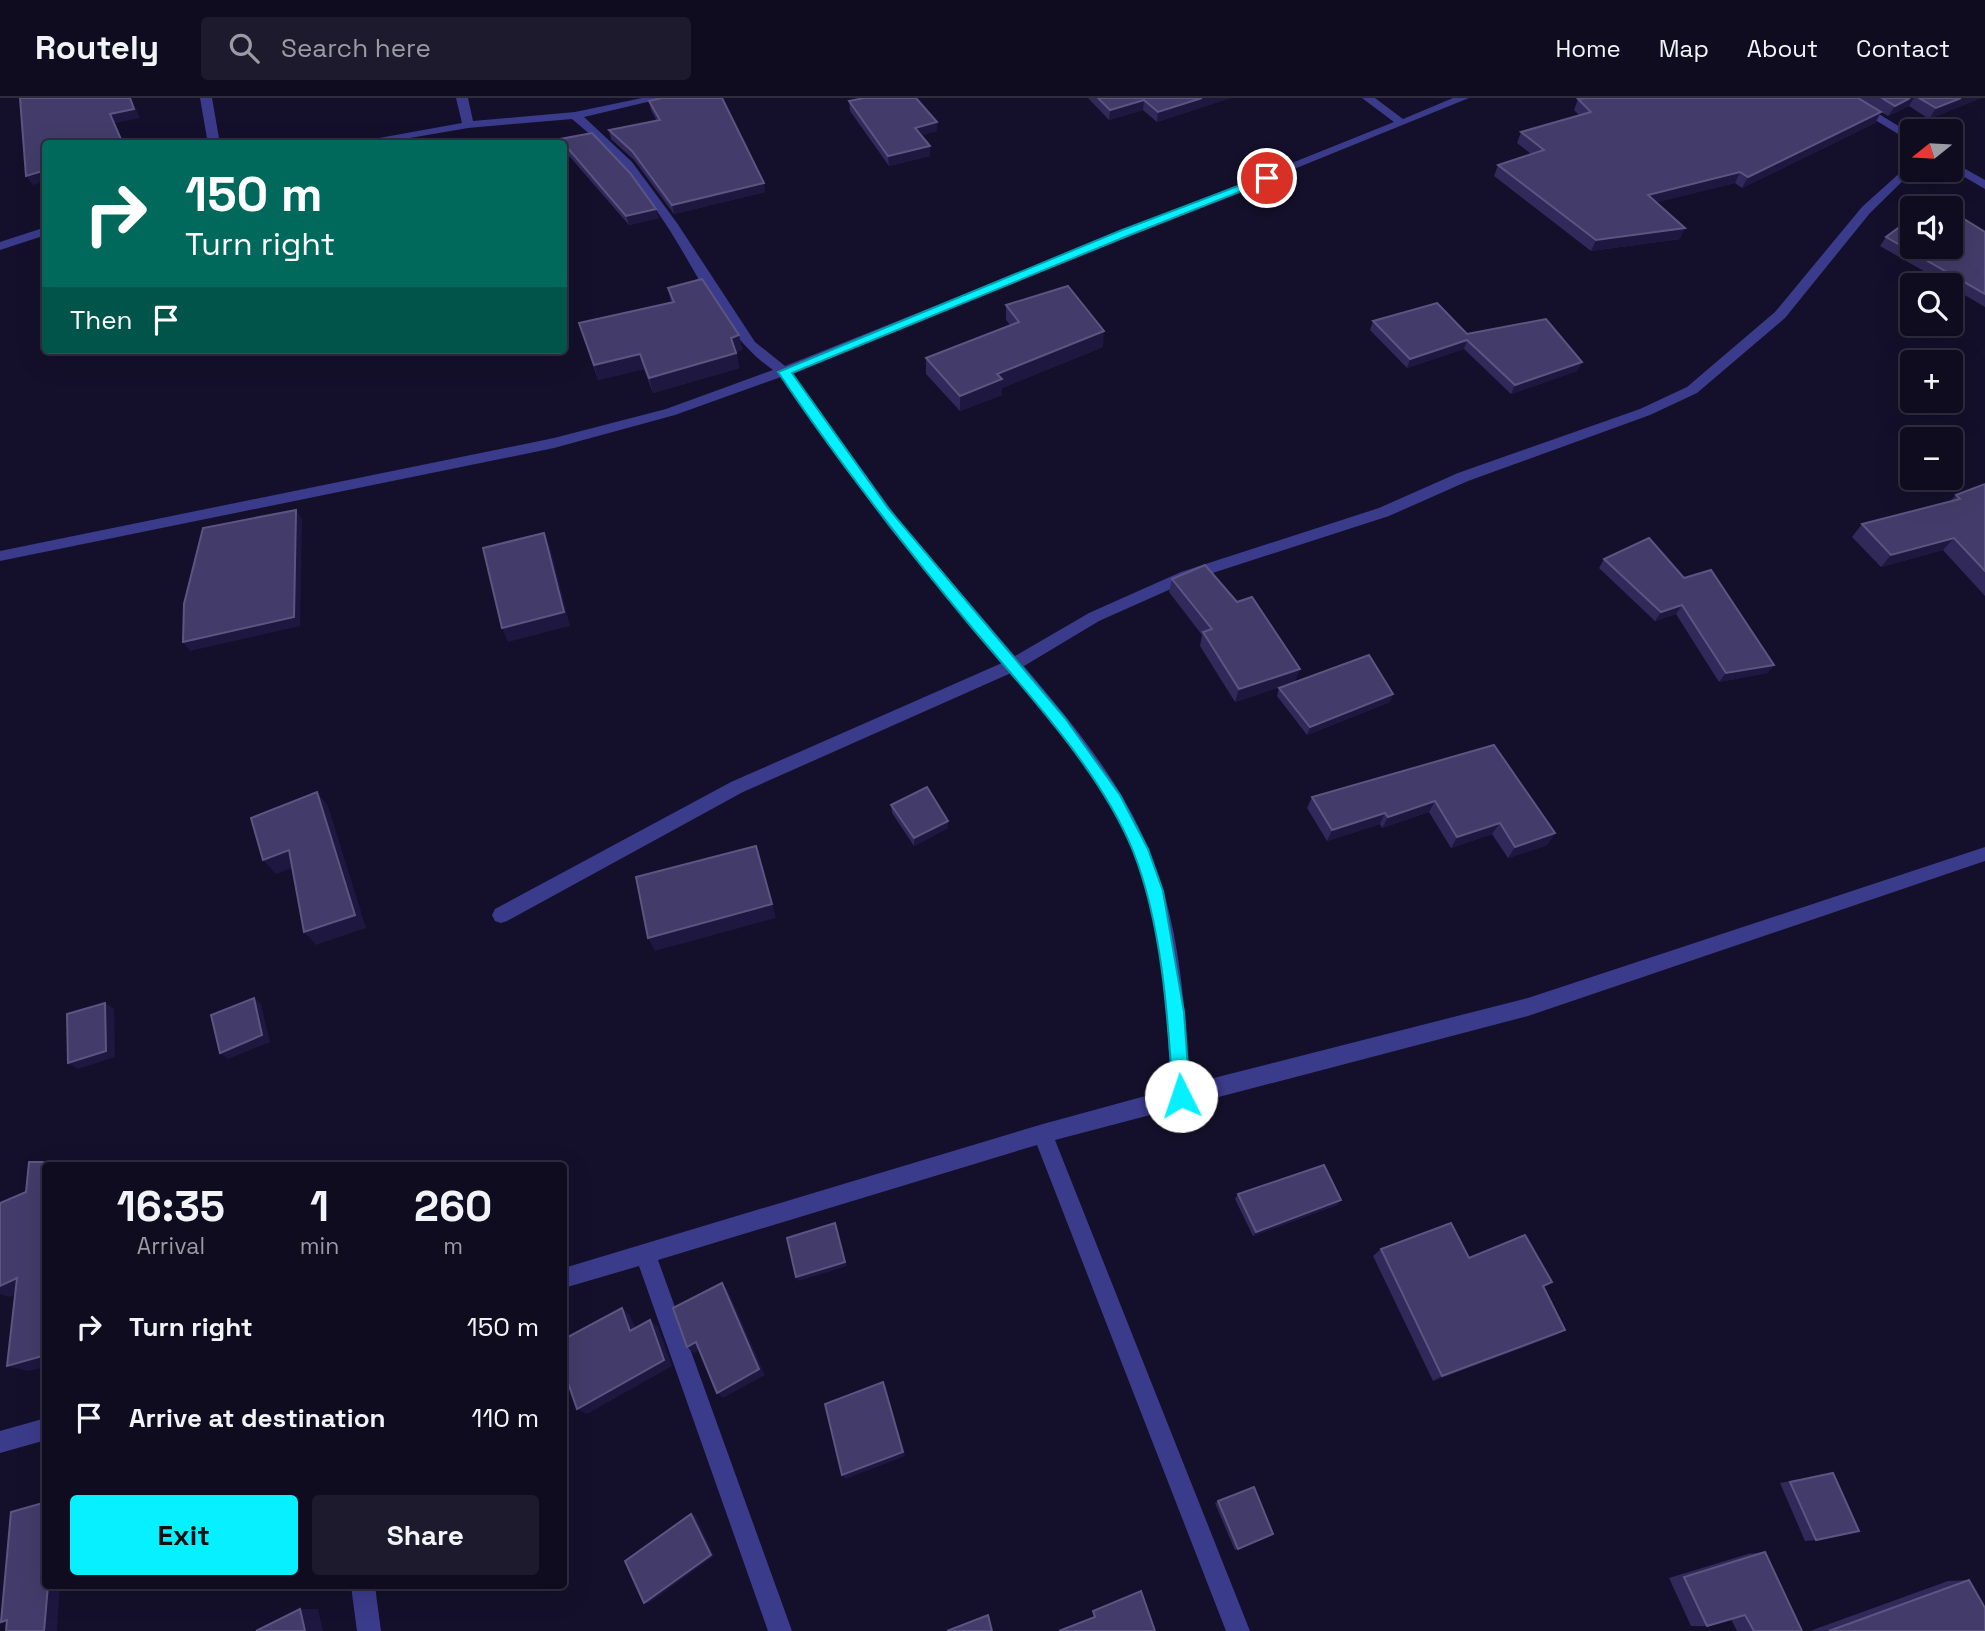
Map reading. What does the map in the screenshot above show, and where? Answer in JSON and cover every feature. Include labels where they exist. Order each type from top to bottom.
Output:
[{"type":"street","points":[[206,98],[213,140]]},
{"type":"street","points":[[462,98],[468,124]]},
{"type":"street","points":[[374,140],[468,124],[575,115],[658,98]]},
{"type":"street","points":[[1368,98],[1402,123]]},
{"type":"street","points":[[0,556],[554,443],[670,412],[784,372],[1462,98]]},
{"type":"street","points":[[1845,98],[1900,132]]},
{"type":"street","points":[[575,115],[599,132],[652,192],[699,270],[753,349],[784,372],[884,512],[1013,665],[1092,765],[1115,800],[1140,849],[1155,891],[1176,1012],[1181,1096]]},
{"type":"street","points":[[1964,172],[1985,185]]},
{"type":"street","points":[[501,915],[737,787],[1013,665],[1094,617],[1186,576],[1384,512],[1463,477],[1646,412],[1692,390],[1780,315],[1866,210],[1900,177]]},
{"type":"street","points":[[0,246],[42,232]]},
{"type":"street","points":[[567,1278],[1181,1096],[1528,1007],[1985,854]]},
{"type":"street","points":[[1043,1135],[1238,1631]]},
{"type":"street","points":[[645,1254],[780,1631]]},
{"type":"street","points":[[0,1442],[42,1430]]},
{"type":"street","points":[[363,1589],[369,1631]]},
{"type":"building","points":[[20,98],[130,98],[134,109],[110,114],[121,140],[42,140],[42,171],[26,176]]},
{"type":"building","points":[[662,98],[722,98],[764,183],[672,205],[632,151],[609,130],[660,120],[649,101]]},
{"type":"building","points":[[864,98],[916,98],[937,122],[915,128],[930,146],[888,156],[849,101]]},
{"type":"building","points":[[1098,98],[1202,98],[1158,112],[1144,100],[1110,110]]},
{"type":"building","points":[[1858,98],[1881,112],[1748,177],[1740,172],[1648,195],[1685,228],[1596,240],[1498,165],[1544,150],[1521,132],[1591,112],[1578,99]]},
{"type":"building","points":[[1882,98],[1910,98],[1895,106]]},
{"type":"building","points":[[1919,98],[1961,98],[1936,108]]},
{"type":"building","points":[[592,133],[630,173],[656,209],[626,216],[567,147],[567,140],[560,139]]},
{"type":"building","points":[[1963,218],[1985,232],[1985,294],[1963,281],[1963,273],[1949,273],[1924,259],[1963,259]]},
{"type":"building","points":[[1900,227],[1900,245],[1886,237]]},
{"type":"building","points":[[702,279],[739,335],[731,338],[736,353],[649,378],[640,354],[594,365],[579,323],[674,302],[668,288]]},
{"type":"building","points":[[1068,286],[1104,331],[997,374],[1002,379],[960,396],[926,358],[1019,322],[1006,305]]},
{"type":"building","points":[[1437,303],[1467,334],[1546,319],[1582,362],[1515,385],[1467,340],[1410,359],[1373,321]]},
{"type":"building","points":[[1985,484],[1985,571],[1954,538],[1891,555],[1862,524],[1960,499],[1956,495]]},
{"type":"building","points":[[296,510],[294,617],[183,642],[184,604],[203,528]]},
{"type":"building","points":[[544,533],[564,612],[502,628],[483,548]]},
{"type":"building","points":[[1649,538],[1684,578],[1711,570],[1774,665],[1726,673],[1682,605],[1661,612],[1604,559]]},
{"type":"building","points":[[1205,565],[1237,602],[1252,597],[1300,669],[1239,689],[1203,632],[1212,629],[1172,579]]},
{"type":"building","points":[[1369,655],[1393,694],[1310,727],[1279,688]]},
{"type":"building","points":[[1494,745],[1555,833],[1515,847],[1500,823],[1457,837],[1435,801],[1388,817],[1385,813],[1332,830],[1312,797]]},
{"type":"building","points":[[927,787],[948,821],[914,838],[891,805]]},
{"type":"building","points":[[317,792],[355,915],[304,932],[289,850],[263,860],[251,818]]},
{"type":"building","points":[[756,846],[772,904],[648,938],[636,877]]},
{"type":"building","points":[[254,998],[262,1035],[220,1053],[211,1015]]},
{"type":"building","points":[[105,1003],[106,1051],[68,1063],[67,1014]]},
{"type":"building","points":[[29,1162],[42,1162],[42,1356],[7,1366],[17,1278],[0,1286],[0,1203],[26,1192]]},
{"type":"building","points":[[1324,1165],[1341,1200],[1256,1232],[1238,1194]]},
{"type":"building","points":[[835,1223],[845,1262],[796,1277],[787,1238]]},
{"type":"building","points":[[1451,1223],[1469,1258],[1525,1235],[1552,1282],[1543,1286],[1565,1330],[1442,1376],[1381,1249]]},
{"type":"building","points":[[722,1283],[759,1369],[717,1393],[696,1342],[687,1347],[673,1308]]},
{"type":"building","points":[[622,1308],[630,1331],[650,1320],[664,1360],[577,1409],[567,1380],[567,1337]]},
{"type":"building","points":[[883,1382],[903,1452],[842,1475],[825,1404]]},
{"type":"building","points":[[1833,1473],[1859,1531],[1816,1540],[1790,1482]]},
{"type":"building","points":[[1254,1487],[1273,1534],[1238,1549],[1218,1501]]},
{"type":"building","points":[[42,1503],[42,1589],[48,1589],[44,1631],[6,1631],[7,1620],[1,1622],[11,1512]]},
{"type":"building","points":[[691,1514],[711,1555],[644,1603],[625,1561]]},
{"type":"building","points":[[1765,1552],[1802,1631],[1754,1631],[1745,1615],[1707,1626],[1684,1577]]},
{"type":"building","points":[[1969,1580],[1985,1608],[1985,1631],[1829,1631]]},
{"type":"building","points":[[1141,1591],[1155,1631],[1059,1631],[1095,1617],[1093,1611]]},
{"type":"building","points":[[300,1609],[305,1631],[256,1631]]},
{"type":"building","points":[[988,1615],[992,1631],[947,1631]]},
{"type":"route","points":[[1181,1096],[1176,1012],[1155,891],[1140,849],[1115,800],[1060,722],[884,512],[784,372],[1126,232],[1267,178]]}]
